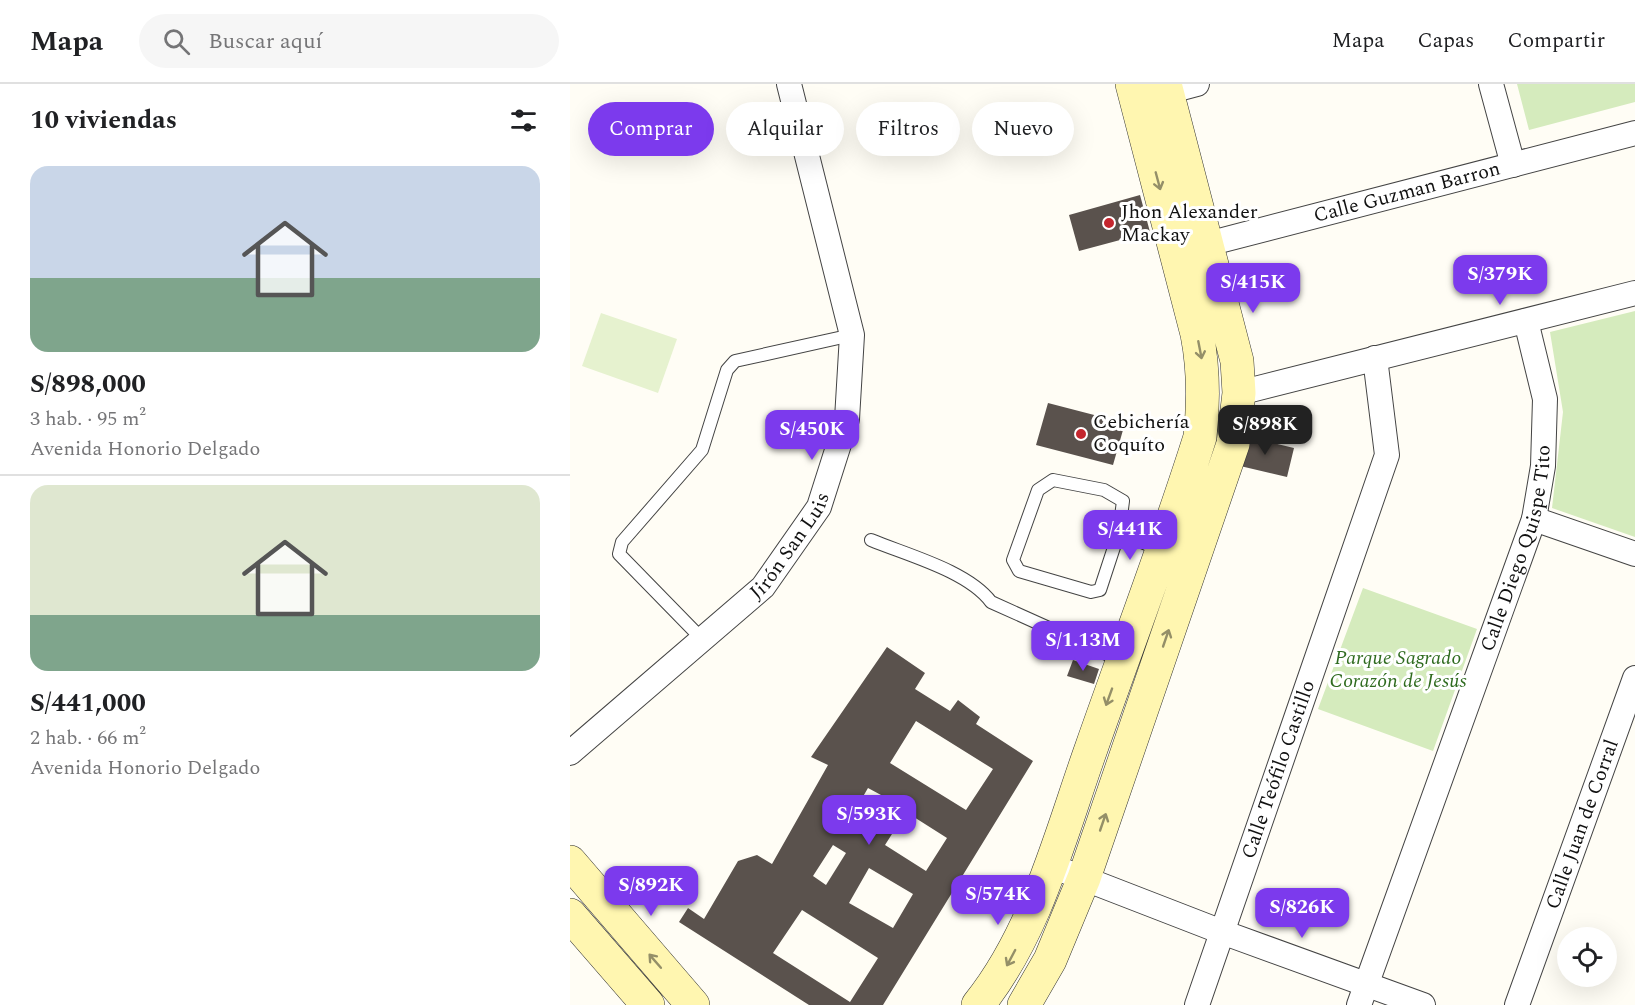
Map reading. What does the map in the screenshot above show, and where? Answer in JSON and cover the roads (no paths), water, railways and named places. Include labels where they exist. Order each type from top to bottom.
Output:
[{"type":"street","name":"Jirón San Luis","points":[[570,753],[764,587],[819,507],[848,419],[852,335],[789,84]]},
{"type":"street","points":[[1024,1005],[1050,960],[1083,878],[1233,444],[1239,393],[1237,361],[1192,248],[1132,84]]},
{"type":"street","points":[[1491,84],[1513,165]]},
{"type":"street","points":[[978,1005],[1000,977],[1021,938],[1122,661],[1200,437],[1205,398],[1203,364],[1176,87]]},
{"type":"street","name":"Calle Guzman Barron","points":[[1192,248],[1635,133]]},
{"type":"street","points":[[1239,393],[1635,293]]},
{"type":"street","name":"Calle Diego Quispe Tito","points":[[1363,995],[1534,519],[1543,466],[1545,399],[1526,321]]},
{"type":"street","name":"Calle Teófilo Castillo","points":[[1197,1005],[1386,455],[1375,358]]},
{"type":"street","points":[[1534,519],[1635,554]]},
{"type":"street","name":"Calle Juan de Corral","points":[[1517,1005],[1635,678]]},
{"type":"street","points":[[570,862],[693,1005]]},
{"type":"street","points":[[1049,865],[1222,933],[1363,995],[1423,1005]]},
{"type":"street","points":[[570,915],[648,1005]]},
{"type":"lane","points":[[702,639],[619,554],[621,542],[702,450],[727,370],[735,361],[852,335]]},
{"type":"lane","points":[[1053,480],[1104,489],[1123,501],[1119,532],[1100,590],[1091,592],[1019,571],[1013,561],[1038,490],[1053,480]]},
{"type":"lane","points":[[1119,532],[1161,551]]},
{"type":"lane","points":[[871,540],[963,579],[983,592],[991,602],[1122,661]]},
{"type":"place","name":"Jhon Alexander Mackay","points":[[1109,223]]},
{"type":"place","name":"Cebichería Coquíto","points":[[1081,434]]},
{"type":"park label","name":"Parque Sagrado Corazón de Jesús","points":[[1398,670]]}]
